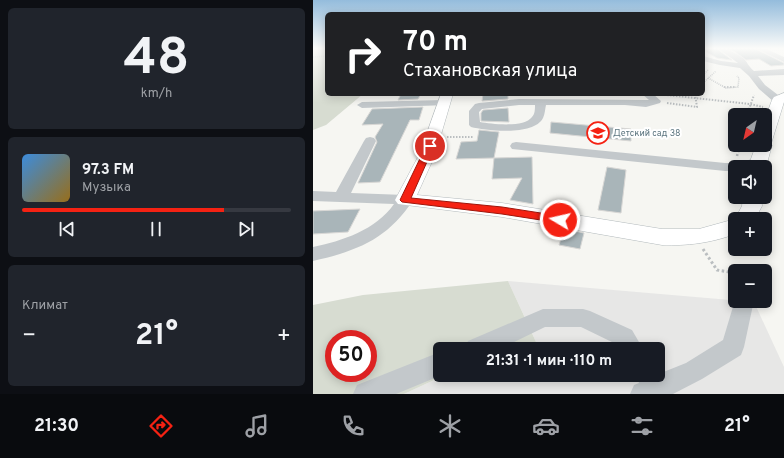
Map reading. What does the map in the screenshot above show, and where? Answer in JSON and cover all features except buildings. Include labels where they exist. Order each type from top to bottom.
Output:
[{"type":"main road","points":[[445,99],[427,155],[405,200],[502,210],[685,239],[728,229]]},
{"type":"main road","points":[[772,122],[779,103]]},
{"type":"street","points":[[729,66],[752,74],[784,72]]},
{"type":"street","points":[[738,70],[741,66]]},
{"type":"street","points":[[752,74],[779,103]]},
{"type":"street","points":[[369,96],[362,105],[445,99]]},
{"type":"street","points":[[541,102],[538,117],[534,122],[511,128],[475,125],[474,111],[479,106],[523,98],[541,102],[625,102],[646,104],[651,97]]},
{"type":"street","points":[[341,197],[369,141]]},
{"type":"street","points":[[516,146],[728,167]]},
{"type":"street","points":[[313,196],[405,200],[399,211],[368,236],[331,251],[313,254]]},
{"type":"street","points":[[652,388],[695,371],[733,347],[742,308]]},
{"type":"street","points":[[491,342],[543,318],[583,318],[624,337],[627,342]]},
{"type":"street","points":[[366,394],[433,367]]},
{"type":"path","points":[[705,81],[717,70]]},
{"type":"path","points":[[708,78],[726,88],[738,87],[738,70]]},
{"type":"path","points":[[749,108],[755,91]]},
{"type":"path","points":[[681,96],[760,105],[779,103]]},
{"type":"path","points":[[651,97],[697,107],[695,98]]},
{"type":"path","points":[[433,137],[477,137]]},
{"type":"path","points":[[736,158],[738,152]]},
{"type":"path","points":[[696,237],[717,270],[728,272]]},
{"type":"shaded area","points":[[313,66],[325,66],[325,96],[361,96],[326,125],[313,130]]},
{"type":"shaded area","points":[[508,281],[728,300],[728,308],[757,308],[784,367],[784,394],[404,394],[433,381],[433,382],[665,382],[665,342],[536,342]]},
{"type":"shaded area","points":[[508,281],[536,342],[433,342],[433,381],[404,394],[313,394],[313,305],[363,295]]},
{"type":"place","name":"Детский сад 38","points":[[598,133]]},
{"type":"route","points":[[430,146],[405,200],[502,210],[560,220]]}]
